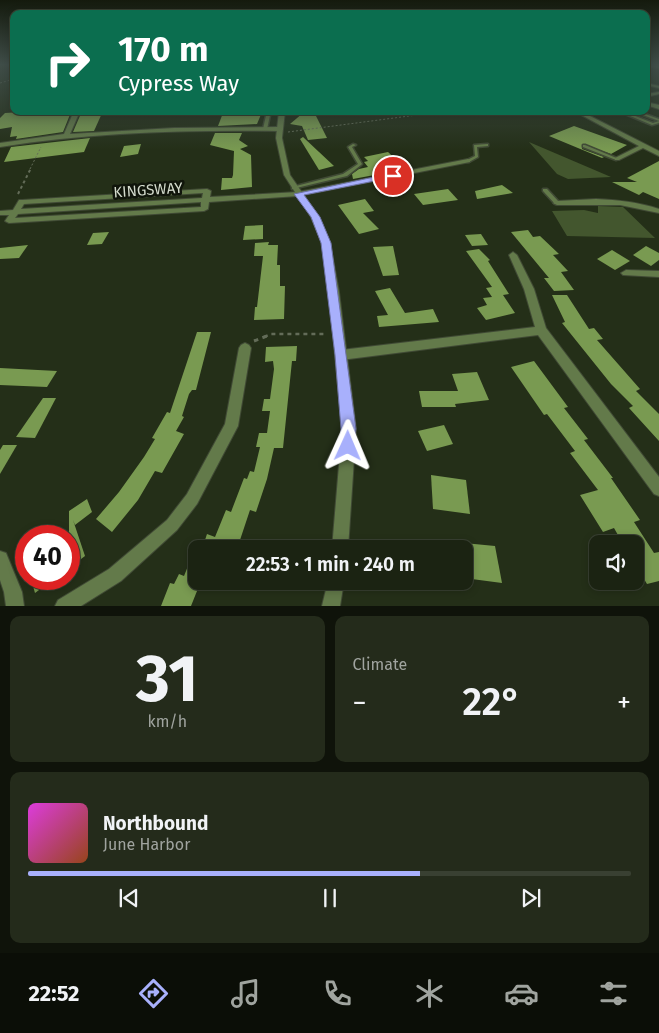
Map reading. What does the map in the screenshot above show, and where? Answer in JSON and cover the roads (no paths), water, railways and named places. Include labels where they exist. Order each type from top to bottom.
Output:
[{"type":"street","points":[[66,136],[75,115]]},
{"type":"street","points":[[281,115],[279,131],[287,175],[315,217],[326,243],[349,429],[341,540]]},
{"type":"street","points":[[586,116],[659,154]]},
{"type":"street","points":[[0,145],[66,136],[207,129],[265,128],[279,131]]},
{"type":"street","points":[[617,159],[643,146]]},
{"type":"street","name":"KINGSWAY","points":[[206,200],[296,191],[468,161]]},
{"type":"street","points":[[207,191],[206,200],[204,209],[9,222],[22,202],[207,191]]},
{"type":"street","points":[[557,203],[617,201],[636,203],[659,210]]},
{"type":"street","points":[[0,213],[15,212]]},
{"type":"street","points":[[513,255],[529,288],[541,330],[659,490]]},
{"type":"street","points":[[626,273],[659,274]]},
{"type":"street","points":[[341,355],[541,330]]},
{"type":"street","points":[[64,606],[115,575],[172,524],[192,499],[231,426],[245,348]]},
{"type":"street","points":[[0,559],[13,592],[15,606]]},
{"type":"street","points":[[331,606],[334,590]]},
{"type":"lane","points":[[265,128],[268,115]]},
{"type":"lane","points":[[629,115],[653,124],[659,121]]},
{"type":"lane","points":[[643,115],[659,121]]},
{"type":"lane","points":[[296,191],[345,176],[360,164],[351,151],[350,147],[354,145]]},
{"type":"lane","points":[[468,161],[477,156],[475,146],[487,145]]},
{"type":"lane","points":[[584,146],[617,159]]},
{"type":"lane","points":[[545,190],[557,203]]}]
